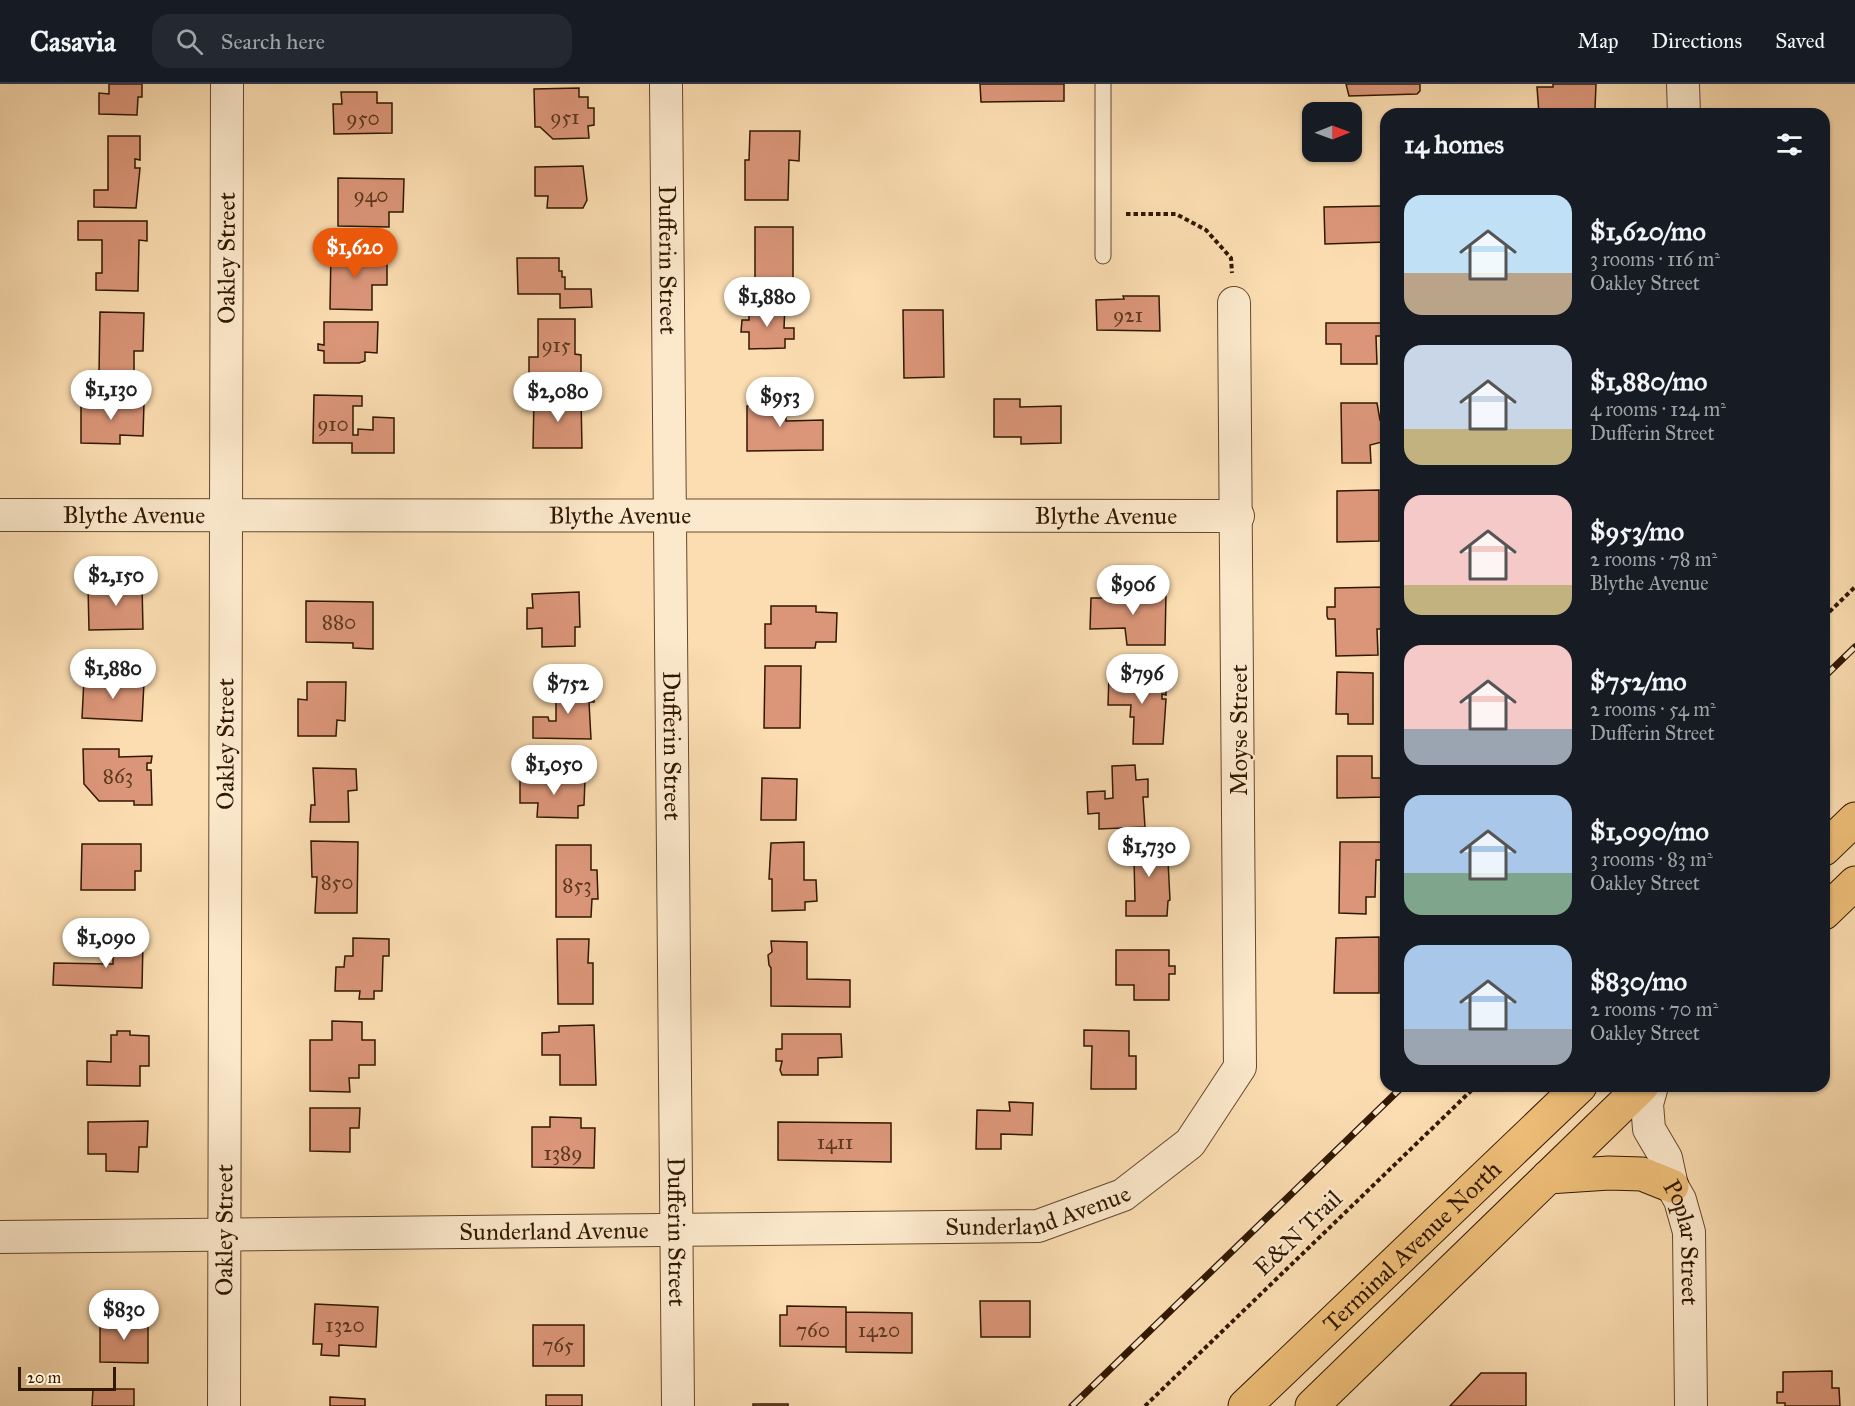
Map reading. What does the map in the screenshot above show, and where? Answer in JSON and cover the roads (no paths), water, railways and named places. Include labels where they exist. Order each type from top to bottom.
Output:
[{"type":"main road","points":[[1830,843],[1855,819]]},
{"type":"main road","points":[[1830,907],[1855,883]]},
{"type":"main road","name":"Terminal Avenue North","points":[[1245,1406],[1574,1092]]},
{"type":"main road","name":"Terminal Avenue North","points":[[1312,1406],[1636,1092]]},
{"type":"main road","points":[[1548,1177],[1600,1173],[1642,1174],[1672,1185]]},
{"type":"street","name":"Oakley Street","points":[[224,1406],[227,84]]},
{"type":"street","name":"Dufferin Street","points":[[666,84],[678,1406]]},
{"type":"street","points":[[1683,84],[1684,108]]},
{"type":"street","name":"Moyse Street","points":[[1190,1143],[1240,1066],[1238,516],[1234,303]]},
{"type":"street","name":"Blythe Avenue","points":[[0,515],[1238,516]]},
{"type":"street","name":"Poplar Street","points":[[1650,1092],[1647,1104],[1649,1129],[1666,1158],[1672,1185],[1686,1218],[1689,1240],[1691,1406]]},
{"type":"street","name":"Sunderland Avenue","points":[[0,1237],[1038,1226],[1124,1196],[1190,1143]]},
{"type":"lane","points":[[1103,84],[1103,256]]},
{"type":"railway","points":[[1830,671],[1855,647]]},
{"type":"railway","points":[[1072,1406],[1397,1092]]}]
